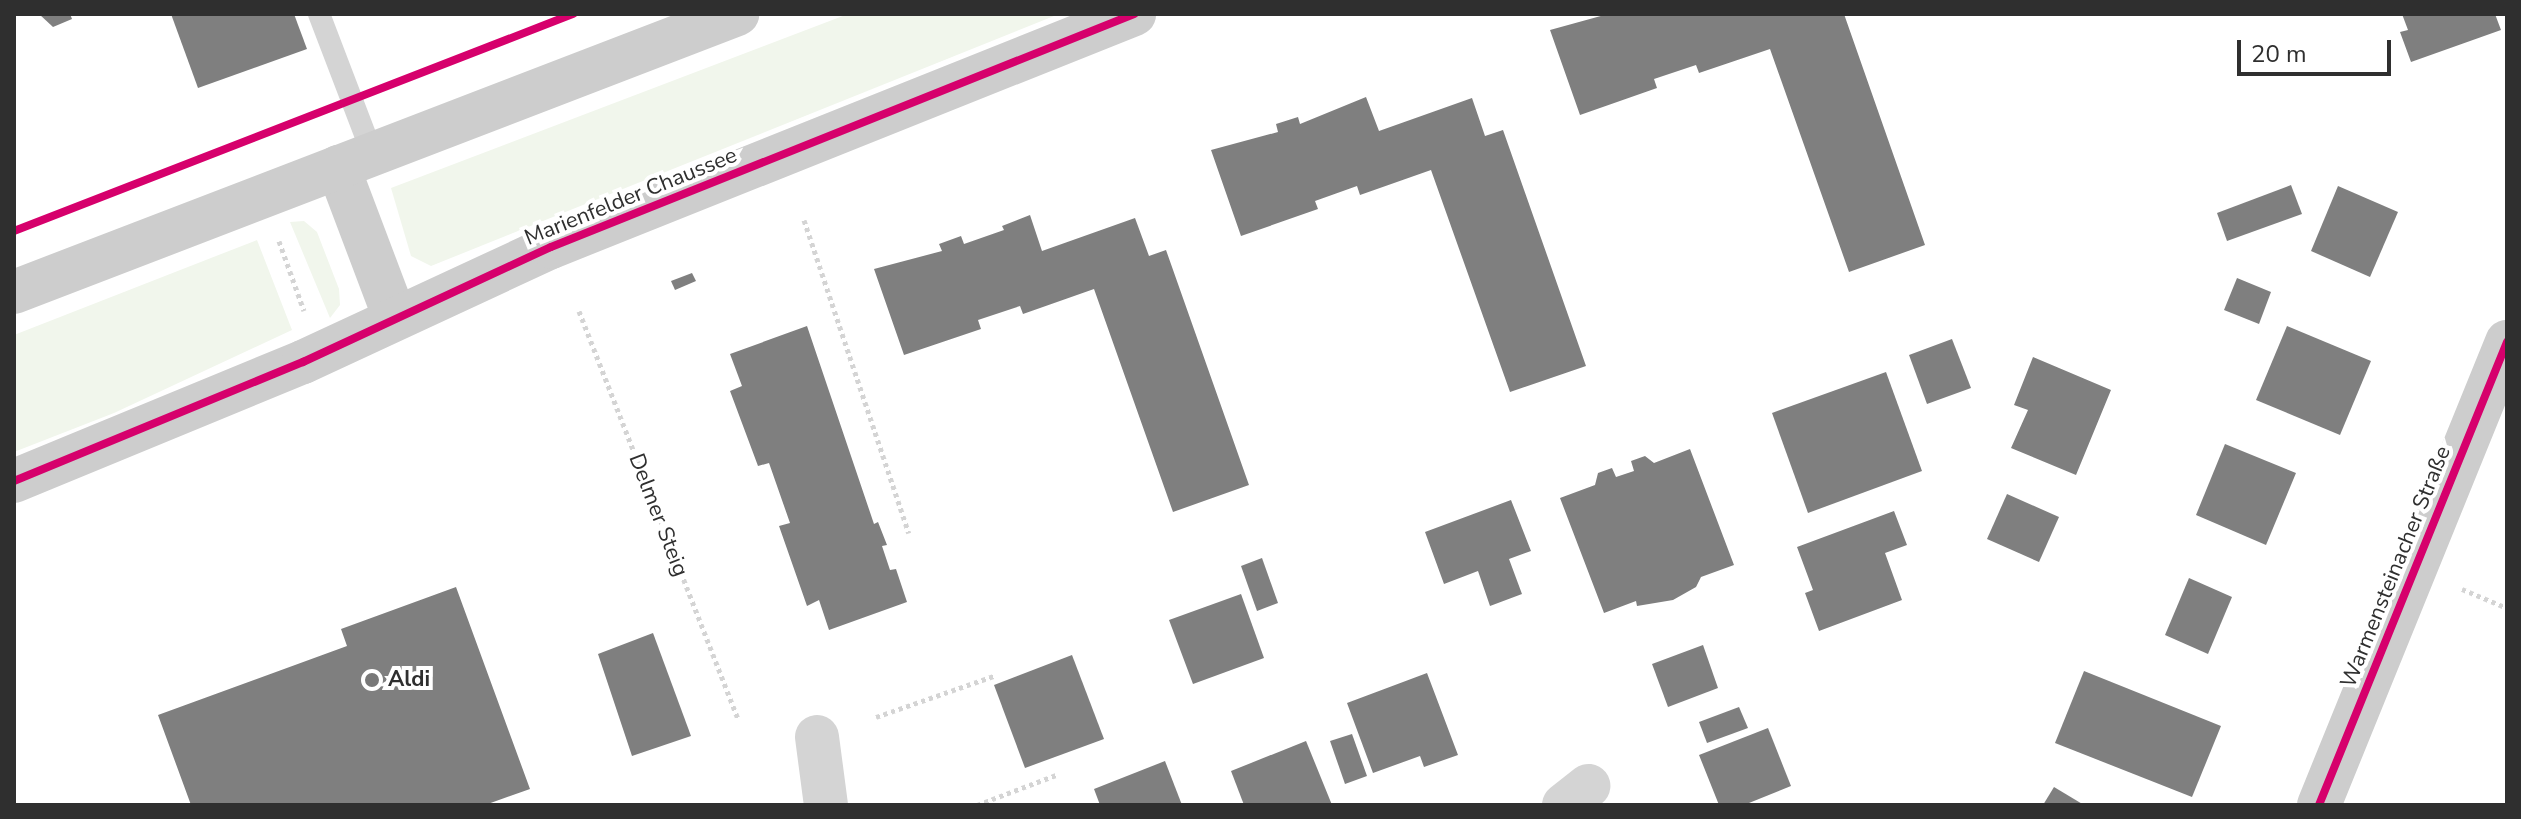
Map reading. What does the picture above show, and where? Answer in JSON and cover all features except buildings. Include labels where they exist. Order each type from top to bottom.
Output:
[{"type":"main road","name":"Marienfelder Chaussee","points":[[14,481],[303,362],[551,247],[1134,14]]},
{"type":"main road","points":[[14,292],[727,16]]},
{"type":"main road","points":[[355,160],[395,318]]},
{"type":"main road","name":"Warmensteinacher Straße","points":[[2319,805],[2507,342]]},
{"type":"street","points":[[817,737],[826,805]]},
{"type":"lane","points":[[319,14],[355,160]]},
{"type":"path","points":[[804,220],[909,533]]},
{"type":"path","points":[[274,229],[308,319]]},
{"type":"path","points":[[2462,589],[2507,608]]},
{"type":"path","points":[[876,717],[994,676]]},
{"type":"path","points":[[977,805],[1056,775]]},
{"type":"shaded area","points":[[848,14],[1059,14],[431,266],[411,256],[391,188]]},
{"type":"shaded area","points":[[304,221],[317,232],[339,289],[340,305],[330,318],[290,222]]},
{"type":"shaded area","points":[[257,240],[292,330],[114,413],[14,452],[14,335]]},
{"type":"cycle path","points":[[14,231],[573,14]]},
{"type":"cycle path","points":[[14,481],[303,362],[551,247],[1134,14]]},
{"type":"cycle path","points":[[2319,805],[2507,342]]},
{"type":"place","name":"Aldi","points":[[372,680]]}]
